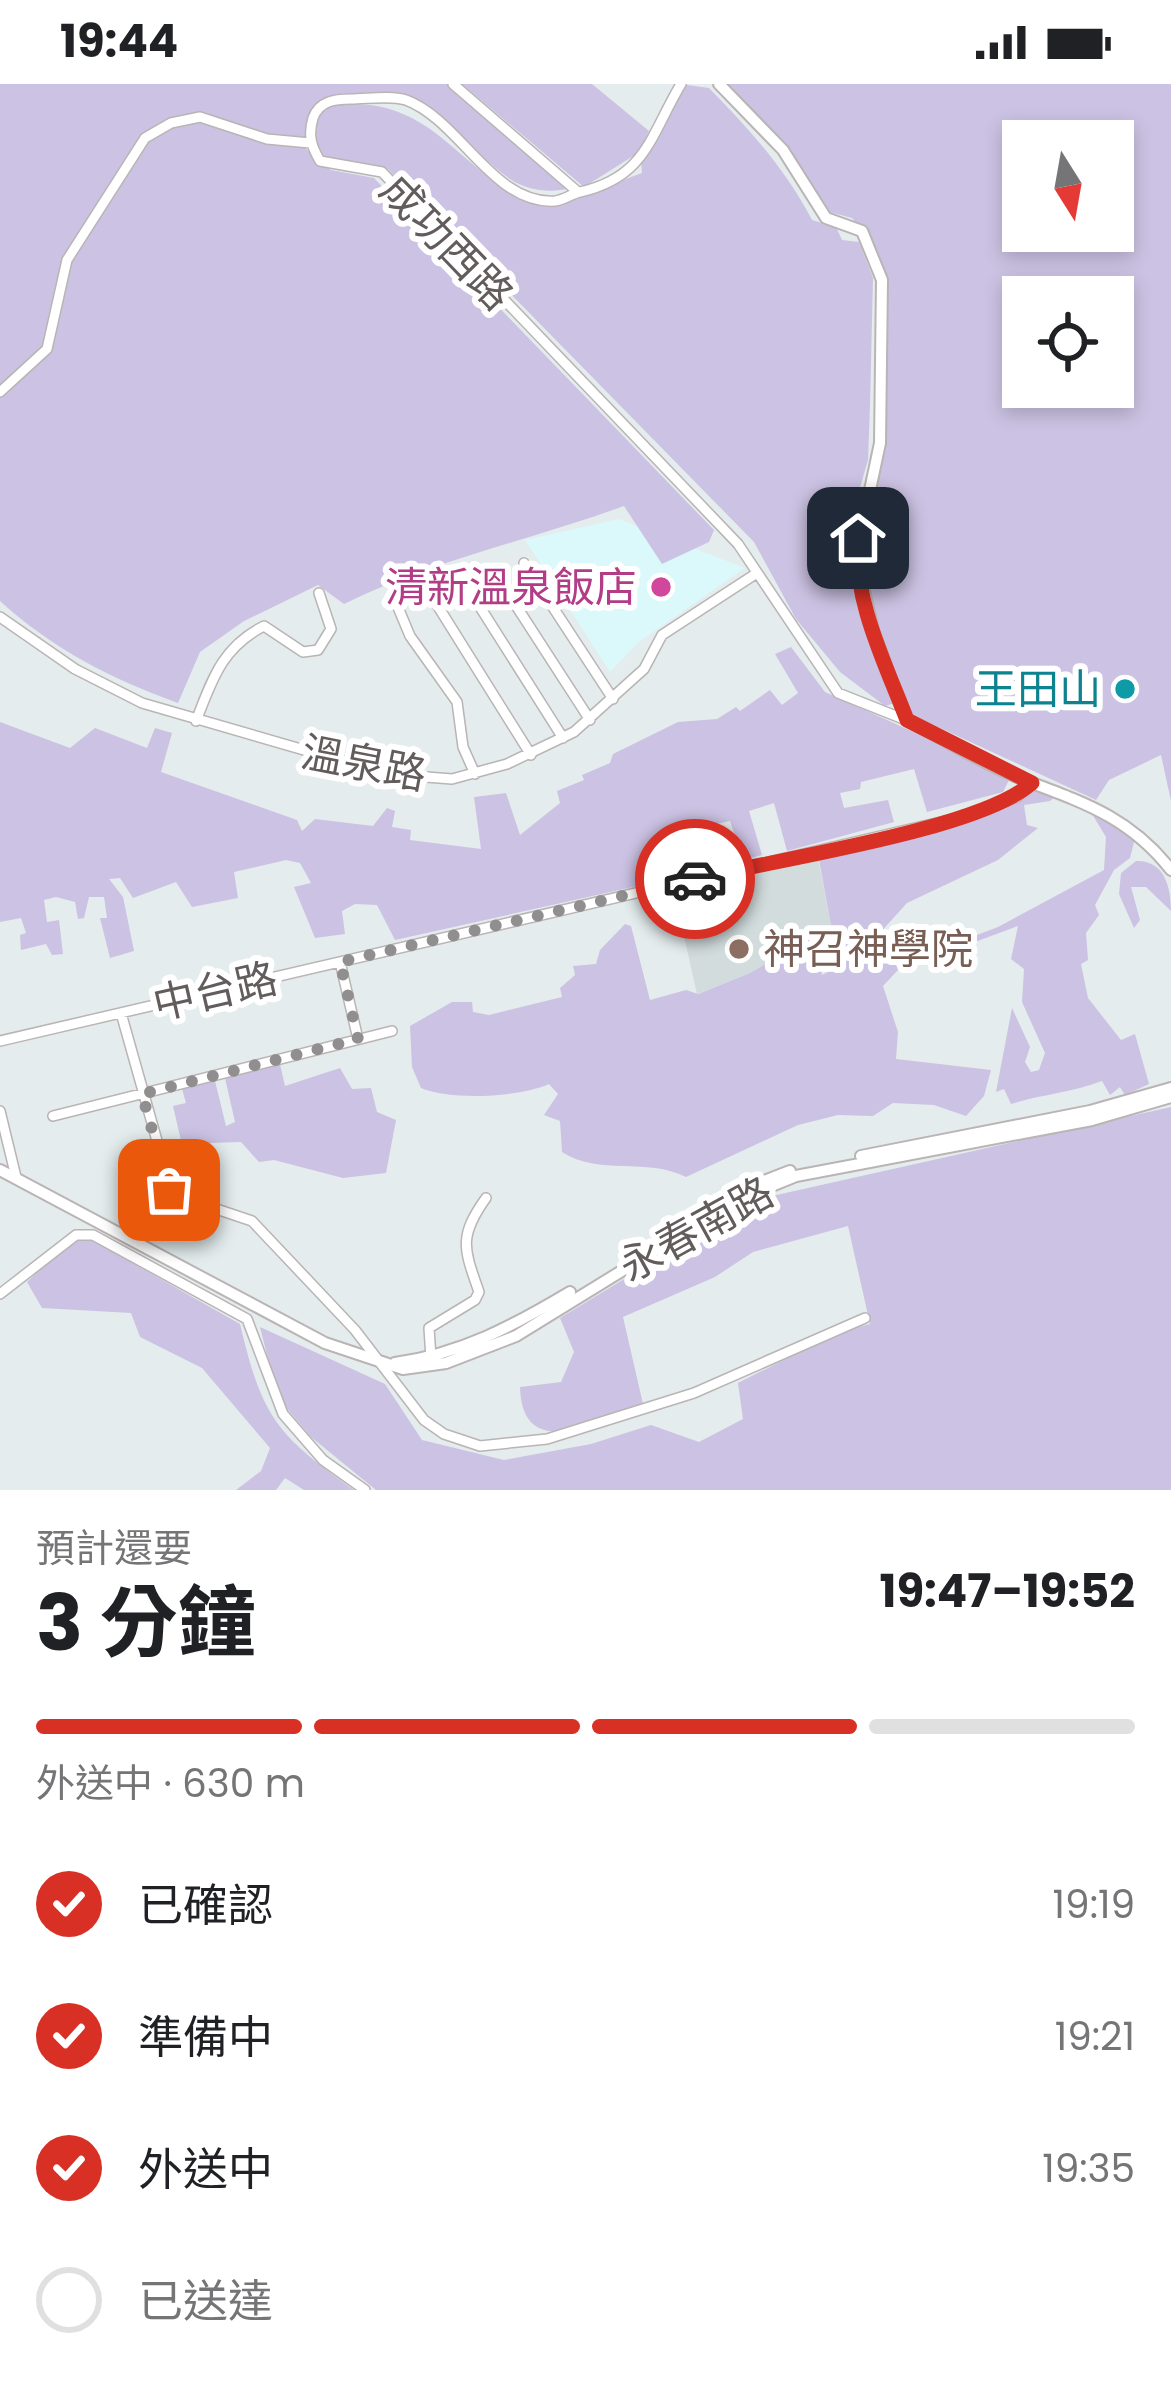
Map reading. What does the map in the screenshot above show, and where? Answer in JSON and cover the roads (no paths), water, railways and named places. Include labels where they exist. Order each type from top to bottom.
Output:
[{"type":"street","points":[[453,84],[578,192]]},
{"type":"street","name":"成功西路","points":[[680,84],[644,157],[606,184],[560,201],[524,195],[453,132],[403,99],[339,98],[322,104],[313,118],[310,142],[320,161],[382,172],[738,544],[838,693],[907,720],[1032,783]]},
{"type":"street","points":[[719,84],[783,150],[826,218],[862,231],[880,269],[880,443],[856,556],[873,630],[907,720]]},
{"type":"street","points":[[0,392],[47,349],[67,260],[146,138],[171,123],[200,117],[266,139],[310,142]]},
{"type":"street","points":[[524,563],[614,698]]},
{"type":"street","points":[[493,570],[590,721]]},
{"type":"street","name":"溫泉路","points":[[0,617],[75,670],[142,703],[387,774],[430,780],[475,774],[532,755],[590,721],[644,669],[662,634],[757,573]]},
{"type":"street","points":[[461,577],[563,738]]},
{"type":"street","points":[[196,721],[222,656],[254,631],[264,626],[303,652],[318,650],[331,628],[319,592]]},
{"type":"street","points":[[434,600],[532,755]]},
{"type":"street","points":[[397,604],[410,636],[457,702],[463,747],[475,774]]},
{"type":"street","points":[[1032,783],[1116,817],[1151,845],[1171,870]]},
{"type":"street","name":"中台路","points":[[0,1042],[971,815],[1017,797],[1032,783]]},
{"type":"street","points":[[340,962],[358,1039]]},
{"type":"street","points":[[121,1012],[172,1195],[252,1221],[334,1305],[380,1365],[444,1434],[500,1447],[568,1433],[694,1393],[866,1318]]},
{"type":"street","points":[[53,1116],[392,1031]]},
{"type":"street","name":"永春南路","points":[[1091,1116],[1171,1088]]},
{"type":"street","name":"永春南路","points":[[380,1365],[431,1358],[497,1335],[735,1197],[796,1173],[1171,1097]]},
{"type":"street","points":[[1,1117],[16,1177]]},
{"type":"street","name":"永春南路","points":[[0,1169],[325,1343],[403,1370],[446,1363],[516,1336],[735,1197]]},
{"type":"street","points":[[431,1358],[429,1328],[475,1300],[479,1292],[465,1249],[467,1224],[486,1198]]},
{"type":"street","points":[[0,1294],[76,1235],[93,1235],[247,1319],[283,1414],[322,1460],[365,1490]]},
{"type":"place","name":"清新溫泉飯店","points":[[661,587]]},
{"type":"place","name":"王田山","points":[[1125,689]]},
{"type":"place","name":"神召神學院","points":[[739,949]]}]
